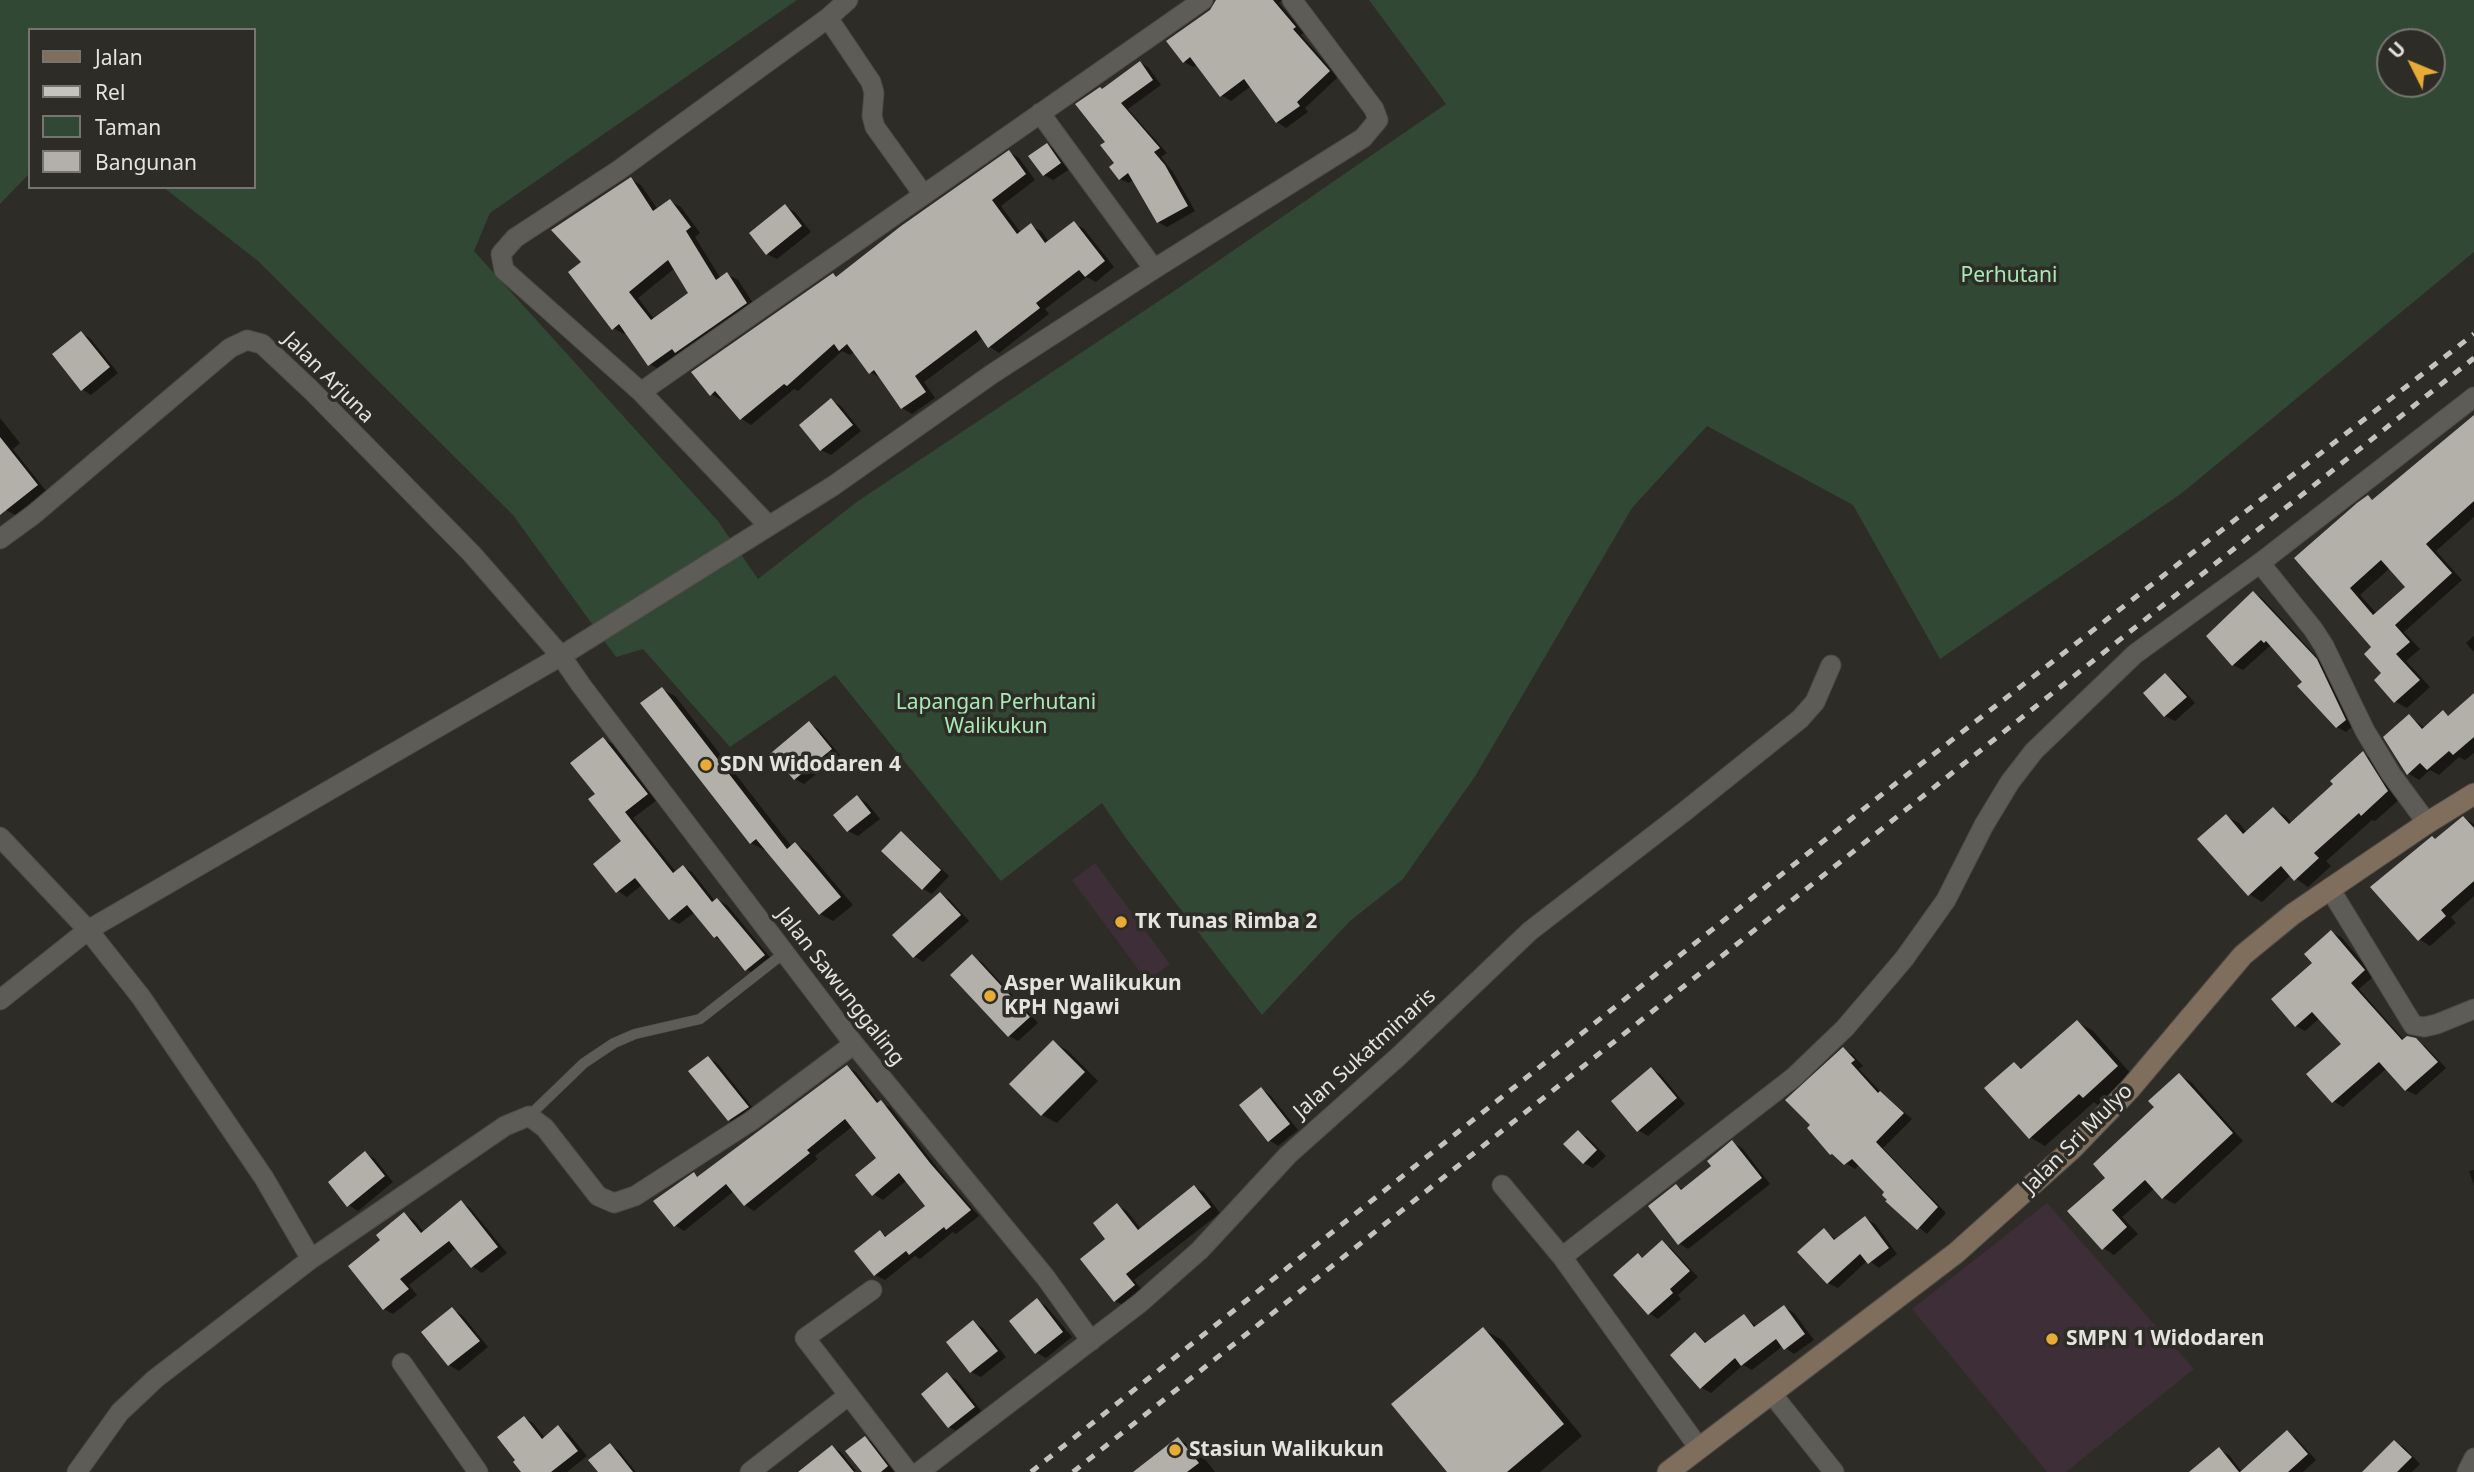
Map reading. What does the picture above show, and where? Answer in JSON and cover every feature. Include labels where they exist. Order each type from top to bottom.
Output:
[{"type":"main road","name":"Jalan Sri Mulyo","points":[[1668,1472],[1956,1253],[2072,1149],[2129,1090],[2243,956],[2293,914],[2474,794]]},
{"type":"street","points":[[768,525],[641,392],[504,270],[501,254],[515,238],[620,170],[828,18],[848,0]]},
{"type":"street","points":[[641,392],[1203,0]]},
{"type":"street","points":[[0,1000],[88,930],[562,656],[833,486],[992,374],[1363,138],[1378,120],[1374,109],[1292,0]]},
{"type":"street","points":[[828,18],[871,82],[875,127],[923,194]]},
{"type":"street","points":[[1040,113],[1154,269]]},
{"type":"street","name":"Jalan Arjuna","points":[[0,539],[33,515],[230,348],[247,340],[262,344],[311,390],[472,554],[562,656]]},
{"type":"street","points":[[1562,1257],[1794,1077],[1845,1028],[1904,959],[1946,900],[1984,825],[2010,782],[2034,751],[2135,654],[2260,563],[2474,397]]},
{"type":"street","points":[[2260,563],[2318,638],[2365,731],[2391,774],[2427,823]]},
{"type":"street","name":"Jalan Sawunggaling","points":[[562,656],[589,696],[854,1044],[1046,1278],[1091,1341]]},
{"type":"street","name":"Jalan Sukatminaris","points":[[919,1472],[1140,1303],[1200,1250],[1288,1155],[1399,1056],[1530,931],[1684,813],[1800,719],[1815,702],[1831,665]]},
{"type":"street","points":[[0,837],[88,930],[141,997],[264,1178],[311,1259]]},
{"type":"street","points":[[2330,889],[2413,1024],[2424,1027],[2437,1024],[2474,1009]]},
{"type":"street","points":[[77,1472],[120,1412],[155,1379],[311,1259],[505,1126],[529,1115],[545,1128],[598,1196],[614,1203],[635,1196],[751,1121],[854,1044]]},
{"type":"street","points":[[1502,1185],[1562,1257],[1699,1448]]},
{"type":"street","points":[[872,1290],[805,1338],[908,1472]]},
{"type":"street","points":[[402,1363],[478,1472]]},
{"type":"street","points":[[1772,1394],[1834,1472]]},
{"type":"street","points":[[750,1472],[849,1395]]},
{"type":"street","points":[[2467,1472],[2474,1458]]},
{"type":"lane","points":[[529,1115],[584,1063],[614,1043],[635,1034],[700,1018],[784,953]]},
{"type":"shaded area","name":"TK Tunas Rimba 2","points":[[1095,863],[1170,964],[1147,981],[1072,880]]},
{"type":"shaded area","name":"SMPN 1 Widodaren","points":[[2047,1203],[2194,1369],[2066,1472],[2047,1472],[1912,1309]]},
{"type":"green space","name":"Perhutani","points":[[0,0],[797,0],[490,213],[474,251],[718,521],[758,579],[858,501],[1189,281],[1446,104],[1369,0],[2474,0],[2474,252],[2182,493],[1940,659],[1853,505],[1707,426],[1632,508],[1476,775],[1403,879],[1350,921],[1262,1015],[1125,837],[1102,803],[1001,881],[835,675],[730,747],[643,649],[616,657],[513,515],[258,261],[166,189],[256,189],[256,28],[28,28],[28,175],[0,204]]},
{"type":"building","points":[[1216,0],[1273,0],[1296,27],[1293,29],[1330,71],[1297,102],[1300,106],[1276,123],[1244,79],[1220,97],[1190,57],[1183,63],[1166,41],[1210,10]]},
{"type":"building","points":[[1140,61],[1153,80],[1121,103],[1160,148],[1154,152],[1165,165],[1188,206],[1157,223],[1128,173],[1119,180],[1109,167],[1114,163],[1100,145],[1105,142],[1075,104],[1100,87],[1102,89]]},
{"type":"building","points":[[1047,143],[1061,163],[1043,176],[1028,156]]},
{"type":"building","points":[[1009,150],[1026,174],[992,200],[1017,234],[1031,223],[1045,243],[1074,221],[1105,261],[1085,277],[1079,270],[1036,303],[1040,308],[988,348],[976,330],[915,376],[926,392],[901,409],[874,370],[869,374],[847,344],[839,351],[834,344],[787,386],[784,384],[740,420],[715,391],[710,396],[691,372],[833,273],[836,277],[901,226]]},
{"type":"building","points":[[631,177],[653,211],[670,199],[691,227],[686,231],[716,280],[727,272],[747,303],[675,353],[672,349],[648,366],[619,324],[612,330],[568,272],[581,262],[551,230]],"holes":[[[668,260],[688,293],[651,320],[629,292]]]},
{"type":"building","points":[[785,204],[802,226],[766,255],[749,233]]},
{"type":"building","points":[[81,331],[110,367],[81,391],[52,354]]},
{"type":"building","points":[[831,398],[853,425],[820,451],[799,425]]},
{"type":"building","points":[[2474,415],[2474,501],[2426,544],[2452,573],[2395,625],[2410,642],[2396,654],[2420,680],[2394,703],[2374,680],[2381,673],[2364,654],[2371,647],[2294,558],[2357,503],[2368,495],[2372,500]],"holes":[[[2381,560],[2405,587],[2373,615],[2350,588]]]},
{"type":"building","points":[[0,437],[38,485],[0,515]]},
{"type":"building","points":[[2253,591],[2317,659],[2346,720],[2336,728],[2297,686],[2302,682],[2266,641],[2264,643],[2261,640],[2232,666],[2206,636]]},
{"type":"building","points":[[2165,673],[2187,697],[2164,717],[2143,693]]},
{"type":"building","name":"SDN Widodaren 4","points":[[662,687],[787,849],[795,842],[841,897],[819,915],[756,839],[750,844],[640,703]]},
{"type":"building","points":[[2474,693],[2474,737],[2453,755],[2449,751],[2427,770],[2420,763],[2407,775],[2383,737],[2409,714],[2422,729],[2443,710],[2448,716]]},
{"type":"building","points":[[809,721],[832,749],[794,780],[771,753]]},
{"type":"building","points":[[603,737],[648,794],[625,812],[673,873],[683,865],[712,902],[717,898],[765,955],[745,971],[687,905],[669,920],[635,878],[616,893],[593,864],[621,841],[588,799],[595,794],[570,763]]},
{"type":"building","points":[[2363,751],[2388,791],[2314,853],[2319,858],[2294,881],[2281,866],[2248,896],[2197,839],[2226,814],[2243,834],[2273,807],[2289,824],[2333,784],[2330,781]]},
{"type":"building","points":[[857,795],[871,813],[847,832],[833,815]]},
{"type":"building","points":[[2463,816],[2474,828],[2474,881],[2441,910],[2446,916],[2418,941],[2370,887],[2432,836],[2435,839]]},
{"type":"building","points":[[901,831],[941,870],[922,890],[881,851]]},
{"type":"building","points":[[940,892],[961,915],[913,958],[892,935]]},
{"type":"building","points":[[2331,930],[2365,970],[2351,983],[2402,1040],[2407,1036],[2416,1038],[2438,1062],[2405,1091],[2379,1062],[2332,1103],[2306,1074],[2341,1044],[2312,1012],[2295,1027],[2271,999],[2312,963],[2304,954]]},
{"type":"building","name":"Asper Walikukun KPH Ngawi","points":[[972,954],[1030,1017],[1008,1037],[950,975]]},
{"type":"building","points":[[2077,1020],[2118,1066],[2083,1098],[2079,1094],[2029,1139],[1984,1088],[2014,1062],[2021,1069]]},
{"type":"building","points":[[1053,1040],[1085,1072],[1041,1116],[1009,1084]]},
{"type":"building","points":[[1843,1047],[1855,1060],[1851,1063],[1878,1093],[1880,1091],[1904,1113],[1876,1142],[1938,1207],[1917,1230],[1885,1201],[1887,1200],[1882,1195],[1884,1192],[1852,1159],[1844,1165],[1830,1155],[1807,1128],[1810,1125],[1785,1100]]},
{"type":"building","points":[[708,1056],[749,1107],[728,1121],[688,1071]]},
{"type":"building","points":[[847,1065],[877,1103],[881,1100],[971,1210],[946,1230],[944,1227],[909,1255],[906,1251],[874,1276],[854,1251],[880,1230],[885,1237],[925,1206],[899,1173],[872,1196],[855,1175],[876,1158],[845,1119],[807,1150],[810,1153],[744,1206],[726,1184],[674,1227],[653,1201],[694,1172],[697,1177]]},
{"type":"building","points":[[1651,1067],[1677,1098],[1637,1132],[1611,1101]]},
{"type":"building","points":[[2179,1073],[2233,1133],[2162,1199],[2145,1180],[2112,1210],[2127,1227],[2102,1250],[2067,1211],[2105,1178],[2093,1164],[2154,1107],[2148,1101]]},
{"type":"building","points":[[1261,1087],[1290,1124],[1268,1142],[1239,1105]]},
{"type":"building","points":[[1578,1130],[1597,1150],[1583,1164],[1563,1144]]},
{"type":"building","points":[[1732,1140],[1762,1178],[1678,1245],[1648,1206],[1676,1184],[1681,1190],[1711,1166],[1707,1161]]},
{"type":"building","points":[[365,1151],[385,1176],[347,1207],[328,1182]]},
{"type":"building","points":[[1194,1185],[1211,1207],[1126,1274],[1135,1285],[1114,1302],[1080,1259],[1105,1239],[1093,1223],[1117,1203],[1138,1230]]},
{"type":"building","points":[[461,1200],[498,1247],[471,1268],[449,1241],[400,1279],[409,1289],[383,1310],[348,1266],[380,1240],[376,1235],[404,1212],[421,1233]]},
{"type":"building","points":[[1865,1216],[1889,1248],[1868,1264],[1860,1254],[1827,1284],[1797,1252],[1824,1228],[1834,1240]]},
{"type":"building","points":[[1662,1240],[1690,1271],[1670,1289],[1673,1293],[1648,1315],[1613,1275],[1638,1253],[1642,1258]]},
{"type":"building","points":[[1037,1298],[1063,1332],[1035,1354],[1009,1321]]},
{"type":"building","points":[[1784,1305],[1805,1334],[1784,1350],[1776,1339],[1741,1366],[1735,1358],[1700,1389],[1670,1355],[1695,1332],[1705,1343],[1744,1314],[1754,1327]]},
{"type":"building","points":[[452,1307],[480,1341],[448,1366],[421,1332]]},
{"type":"building","points":[[973,1320],[998,1351],[970,1373],[946,1342]]},
{"type":"building","points":[[1483,1327],[1564,1424],[1507,1472],[1447,1472],[1391,1404]]},
{"type":"building","points":[[947,1372],[975,1407],[948,1428],[921,1394]]},
{"type":"building","points":[[524,1416],[542,1439],[558,1425],[578,1451],[551,1472],[521,1472],[497,1437]]},
{"type":"building","points":[[2287,1430],[2308,1454],[2288,1472],[2240,1472]]},
{"type":"building","points":[[865,1436],[888,1466],[881,1472],[862,1472],[845,1451]]},
{"type":"building","name":"Stasiun Walikukun","points":[[1178,1437],[1199,1463],[1187,1472],[1133,1472]]},
{"type":"building","points":[[2394,1440],[2412,1457],[2397,1472],[2362,1472]]},
{"type":"building","points":[[610,1443],[633,1472],[598,1472],[588,1460]]},
{"type":"building","points":[[832,1445],[854,1472],[798,1472]]},
{"type":"building","points":[[2219,1447],[2239,1472],[2189,1472]]},
{"type":"railway","points":[[1031,1472],[1885,792],[2474,334]]},
{"type":"railway","points":[[1073,1472],[2474,358]]},
{"type":"place","name":"SDN Widodaren 4","points":[[706,765]]},
{"type":"place","name":"TK Tunas Rimba 2","points":[[1121,922]]},
{"type":"place","name":"Asper Walikukun KPH Ngawi","points":[[990,996]]},
{"type":"place","name":"SMPN 1 Widodaren","points":[[2052,1339]]},
{"type":"place","name":"Stasiun Walikukun","points":[[1175,1450]]},
{"type":"park label","name":"Lapangan Perhutani Walikukun","points":[[996,715]]}]
